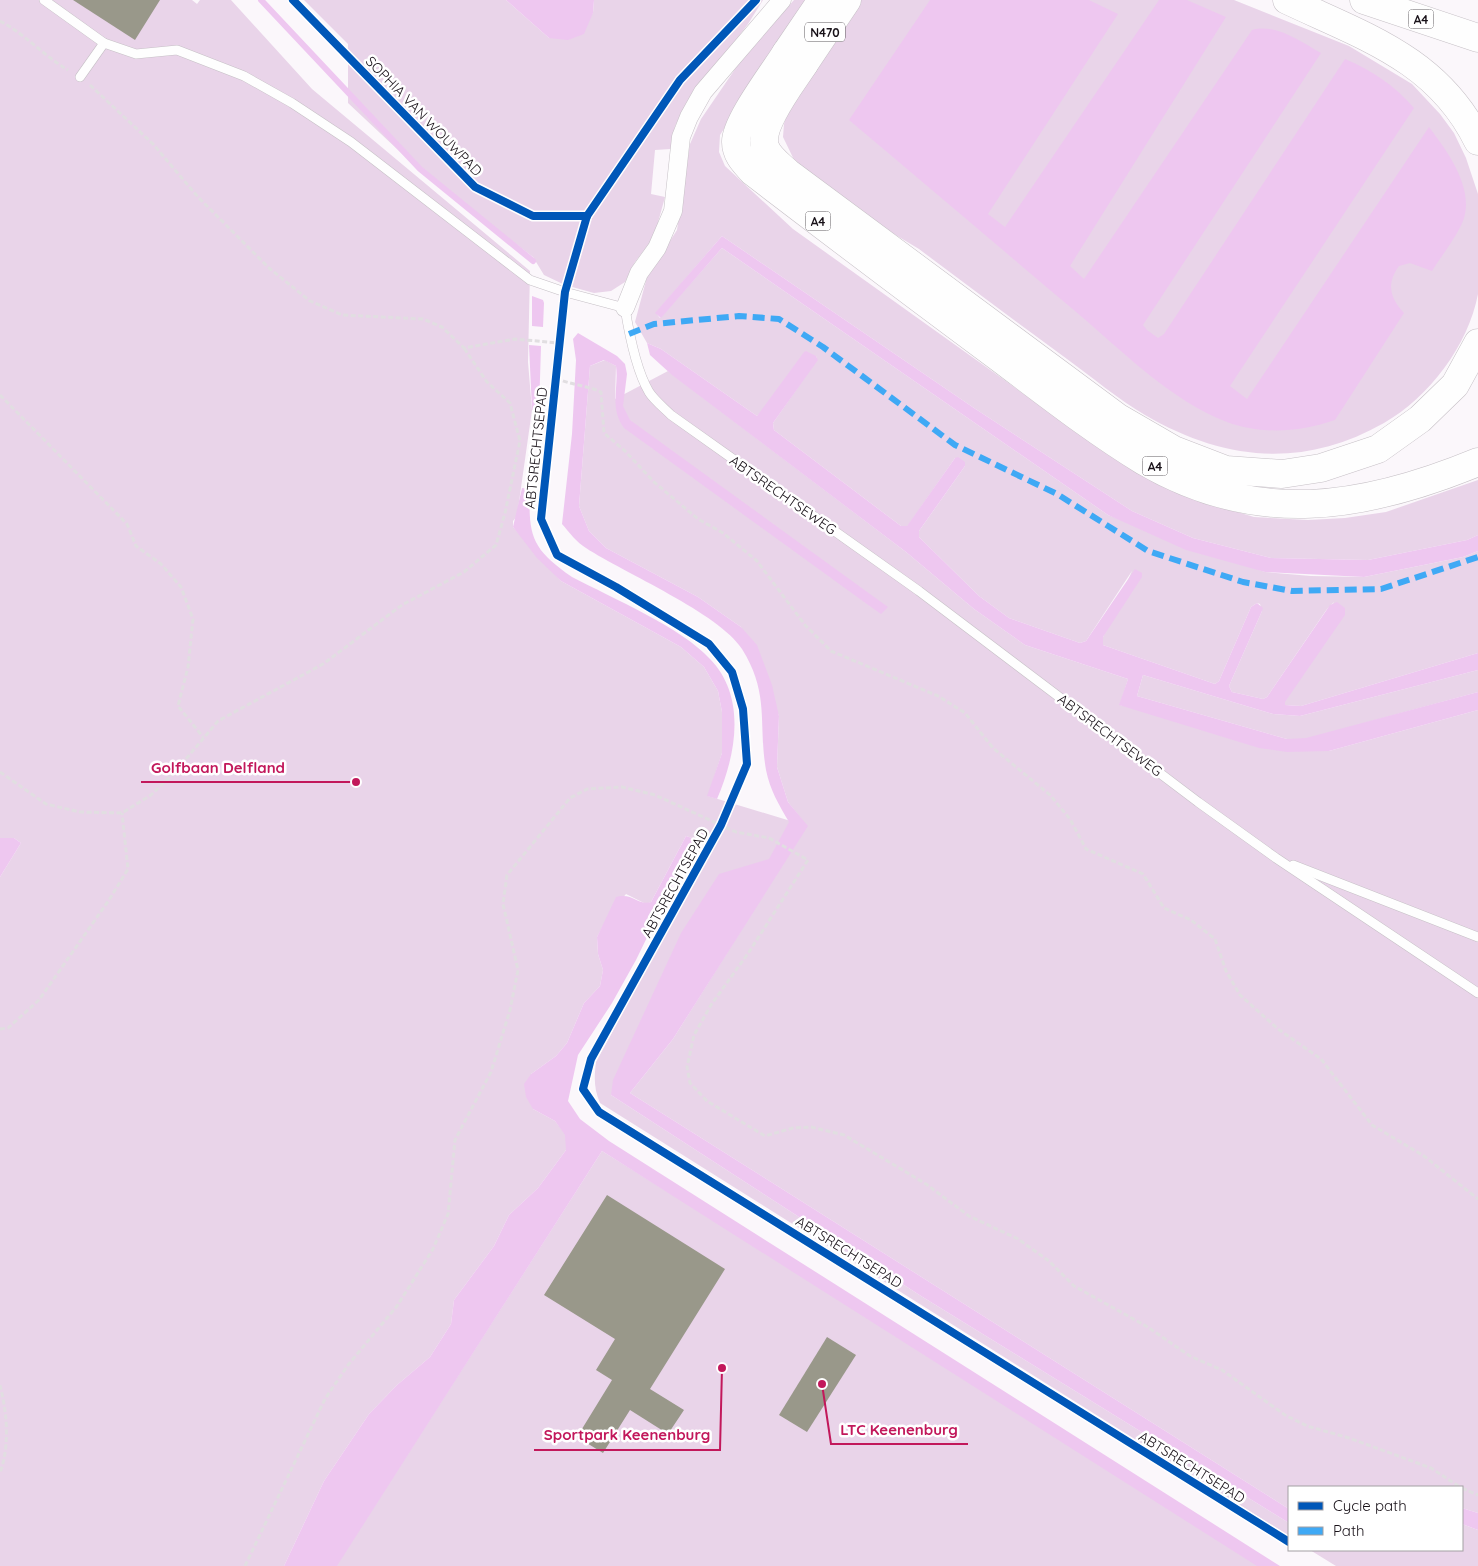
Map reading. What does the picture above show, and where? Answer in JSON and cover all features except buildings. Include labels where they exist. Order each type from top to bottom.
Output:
[{"type":"main road","name":"N470","points":[[795,59],[822,0]]},
{"type":"main road","name":"N470","points":[[795,59],[847,0]]},
{"type":"main road","points":[[1287,0],[1370,36],[1424,71],[1451,99],[1478,141]]},
{"type":"main road","name":"A4","points":[[1364,0],[1478,38]]},
{"type":"main road","name":"A4","points":[[795,59],[766,126],[765,146],[772,158],[788,173],[1117,417],[1174,450],[1226,470],[1282,474],[1321,468],[1350,460],[1378,449],[1420,420],[1455,385],[1478,343]]},
{"type":"main road","name":"A4","points":[[795,59],[739,126],[736,141],[738,153],[744,162],[753,172],[932,308],[1108,438],[1146,462],[1212,490],[1255,500],[1300,504],[1336,503],[1374,497],[1414,486],[1478,462]]},
{"type":"street","points":[[625,308],[639,273],[657,248],[674,211],[681,137],[688,117],[702,92],[782,0]]},
{"type":"lane","points":[[44,0],[104,43],[136,54],[177,50],[244,76],[292,103],[351,142],[530,280],[625,308]]},
{"type":"lane","points":[[80,77],[104,43]]},
{"type":"lane","name":"ABTSRECHTSEWEG","points":[[625,308],[629,334],[645,383],[650,393],[671,415],[919,591],[1198,802],[1276,858],[1478,993]]},
{"type":"lane","name":"ABTSRECHTSEWEG","points":[[1276,858],[1478,937]]},
{"type":"path","points":[[0,21],[12,27],[52,60],[80,77],[153,144],[198,197],[269,268],[310,301],[342,315],[423,319],[442,327],[464,348],[487,382],[510,403],[520,441],[496,545],[464,572],[402,606],[323,664],[262,699],[218,721],[203,736],[175,772],[151,795],[122,813],[80,812],[46,804],[0,772]]},
{"type":"path","points":[[464,348],[515,340],[549,341],[559,338],[558,352]]},
{"type":"path","points":[[556,378],[566,383],[590,387],[601,392],[604,433],[654,482],[698,519],[723,533],[757,561],[805,625],[830,651],[938,696],[965,713],[993,748],[1050,795],[1070,819],[1086,849],[1143,874],[1164,908],[1191,920],[1215,939],[1226,971],[1240,995],[1278,1029],[1320,1059],[1372,1125],[1424,1156],[1478,1199]]},
{"type":"path","points":[[0,395],[127,524],[136,546],[161,564],[180,587],[193,619],[188,667],[178,706],[203,736]]},
{"type":"path","points":[[245,1566],[325,1399],[348,1365],[397,1306],[433,1249],[448,1214],[455,1140],[491,1072],[510,1010],[518,970],[503,904],[506,875],[570,798],[587,789],[622,787],[655,795],[736,832],[769,838],[808,860],[694,1035],[688,1067],[690,1084],[707,1101],[765,1136],[793,1128],[811,1127],[844,1135],[926,1184],[969,1216],[1018,1239],[1049,1261],[1074,1286],[1146,1326],[1190,1356],[1222,1370],[1285,1415],[1307,1426],[1350,1438],[1431,1468],[1458,1486]]},
{"type":"path","points":[[0,1029],[8,1028],[39,1000],[109,900],[128,868],[122,813]]},
{"type":"path","points":[[0,1385],[6,1409],[5,1459],[0,1473]]},
{"type":"path","points":[[1463,1489],[1478,1495]]},
{"type":"shaded area","points":[[0,0],[192,0],[197,4],[200,0],[231,0],[312,89],[530,271],[528,362],[532,410],[517,516],[513,521],[513,527],[561,581],[681,647],[704,667],[718,691],[722,712],[722,753],[708,796],[807,826],[788,802],[777,767],[779,716],[741,627],[698,597],[606,548],[589,531],[579,506],[590,366],[605,360],[616,366],[615,399],[668,371],[906,552],[974,609],[1025,645],[1128,679],[1120,705],[1329,751],[1478,710],[1478,1513],[1463,1508],[1463,1486],[1288,1486],[1288,1508],[630,1093],[673,1039],[781,867],[611,1095],[921,1296],[1288,1522],[1288,1535],[600,1103],[595,1083],[596,1062],[713,845],[686,836],[651,902],[646,904],[626,894],[610,913],[597,937],[598,954],[603,970],[600,986],[584,1003],[567,1043],[556,1056],[531,1074],[533,1109],[555,1121],[566,1135],[566,1150],[538,1188],[509,1215],[494,1246],[454,1300],[451,1324],[430,1357],[397,1385],[369,1414],[324,1481],[284,1566],[0,1566],[0,877],[21,843],[14,838],[0,838]]},
{"type":"shaded area","points":[[304,0],[506,0],[549,38],[593,13],[594,0],[763,0],[748,24],[684,109],[675,126],[671,149],[655,150],[651,194],[665,197],[654,237],[635,262],[625,282],[611,291],[594,293],[565,285],[544,275],[533,257],[413,164],[348,103],[348,44]]},
{"type":"shaded area","points":[[506,0],[594,0],[593,13],[584,34],[568,40],[549,38]]},
{"type":"shaded area","points":[[794,0],[806,0],[720,135],[719,152],[725,166],[793,229],[1077,432],[1137,472],[1195,499],[1254,517],[1308,520],[1345,518],[1386,512],[1478,480],[1478,535],[1467,540],[1368,560],[1271,558],[1193,538],[1132,511],[974,408],[722,236],[656,313],[660,318],[722,248],[1108,515],[1265,572],[1311,576],[1364,577],[1463,557],[1478,551],[1478,653],[1301,706],[1285,705],[1284,702],[1334,602],[1327,609],[1267,697],[1263,699],[1232,692],[1229,686],[1262,611],[1260,604],[1257,603],[1251,607],[1219,681],[1215,684],[1103,645],[1103,637],[1132,571],[1086,641],[1080,643],[1009,618],[979,596],[919,537],[919,531],[965,466],[955,458],[907,527],[901,526],[774,430],[773,423],[817,360],[816,356],[757,416],[661,349],[647,343],[635,322],[647,277],[677,230],[690,144],[701,119],[744,56]]},
{"type":"shaded area","points":[[855,0],[1234,0],[1349,46],[1412,84],[1440,114],[1454,133],[1466,158],[1478,194],[1478,294],[1473,313],[1456,351],[1431,384],[1401,412],[1354,438],[1324,448],[1294,453],[1264,454],[1234,450],[1204,442],[1145,415],[1115,395],[919,249],[879,225],[798,168],[783,137],[784,124],[790,102]]},
{"type":"shaded area","points":[[930,0],[1089,0],[1118,14],[988,214],[1005,227],[1159,0],[1187,0],[1226,17],[1070,266],[1084,279],[1252,30],[1270,29],[1279,31],[1321,53],[1143,325],[1158,338],[1164,334],[1345,59],[1383,79],[1399,92],[1414,108],[1230,386],[1247,399],[1429,127],[1451,159],[1463,184],[1466,209],[1463,221],[1453,240],[1432,271],[1410,263],[1399,266],[1392,279],[1391,291],[1395,302],[1404,313],[1335,420],[1295,429],[1254,429],[1227,422],[1206,413],[1186,401],[1147,373],[849,120]]},
{"type":"shaded area","points":[[722,236],[974,408],[1132,511],[1193,538],[1271,558],[1368,560],[1467,540],[1478,535],[1478,551],[1463,557],[1364,577],[1265,572],[1186,550],[1108,515],[722,248],[661,318],[655,313]]},
{"type":"shaded area","points":[[532,296],[543,300],[543,327],[532,326]]},
{"type":"shaded area","points":[[578,333],[617,356],[625,364],[627,374],[623,406],[630,420],[888,607],[881,614],[624,428],[617,413],[616,366],[604,360],[590,366],[579,506],[589,531],[606,548],[698,597],[741,627],[757,645],[772,685],[779,716],[777,767],[788,802],[808,826],[673,1039],[630,1093],[1288,1508],[1288,1522],[921,1296],[611,1095],[613,1080],[681,933],[719,874],[769,859],[789,822],[775,797],[766,770],[760,695],[751,665],[742,649],[730,635],[693,608],[583,546],[562,524],[572,434],[576,360],[573,339]]},
{"type":"shaded area","points":[[647,343],[661,349],[757,416],[804,352],[806,351],[816,356],[818,360],[773,423],[774,430],[901,526],[907,526],[955,458],[958,457],[965,462],[965,466],[919,531],[919,537],[979,596],[1009,618],[1080,643],[1086,641],[1135,569],[1142,573],[1142,577],[1103,637],[1103,645],[1215,684],[1219,681],[1251,607],[1257,603],[1263,608],[1262,611],[1229,686],[1232,692],[1263,699],[1267,697],[1330,605],[1337,602],[1345,608],[1345,615],[1285,702],[1285,705],[1301,706],[1478,653],[1478,670],[1300,716],[1273,714],[1143,675],[1137,696],[1287,739],[1306,738],[1478,692],[1478,710],[1329,751],[1287,752],[1259,748],[1119,705],[1128,679],[1025,645],[974,609],[906,552],[672,375],[650,355]]},
{"type":"shaded area","points":[[529,345],[541,346],[539,411],[532,410]]},
{"type":"shaded area","points":[[522,488],[530,489],[532,531],[535,540],[548,558],[572,577],[645,614],[682,636],[710,659],[722,674],[733,708],[734,727],[729,764],[717,799],[707,796],[722,753],[722,712],[718,691],[704,667],[681,647],[561,581],[537,558],[513,527]]},
{"type":"shaded area","points":[[1478,670],[1478,692],[1306,739],[1287,739],[1137,696],[1143,675],[1273,714],[1300,716]]},
{"type":"shaded area","points":[[686,836],[695,839],[636,960],[612,1003],[578,1055],[568,1101],[580,1119],[609,1141],[1280,1566],[1257,1566],[602,1151],[337,1566],[284,1566],[324,1481],[369,1414],[397,1385],[430,1357],[451,1324],[454,1300],[494,1246],[509,1215],[538,1188],[566,1150],[565,1135],[555,1121],[533,1109],[526,1097],[524,1084],[531,1074],[556,1056],[567,1043],[584,1003],[600,986],[603,970],[598,954],[597,937],[616,897],[627,896],[646,903],[651,902]]},
{"type":"shaded area","points":[[0,838],[14,838],[21,843],[0,877]]},
{"type":"shaded area","points":[[602,1151],[1269,1566],[336,1566]]},
{"type":"shaded area","points":[[1463,1508],[1478,1513],[1478,1530],[1463,1524]]},
{"type":"shaded area","points":[[1463,1524],[1478,1530],[1478,1566],[1336,1566],[1312,1551],[1463,1551]]},
{"type":"waterway","points":[[261,0],[420,169],[533,261]]},
{"type":"marked path","points":[[629,334],[654,324],[739,316],[779,319],[823,347],[955,445],[1057,494],[1148,551],[1243,582],[1292,591],[1381,589],[1478,557]]},
{"type":"cycle path","name":"SOPHIA VAN WOUWPAD","points":[[293,0],[475,187],[533,216],[587,216]]},
{"type":"cycle path","name":"ABTSRECHTSEPAD","points":[[756,0],[680,80],[587,216],[565,292],[541,519],[557,555],[616,587],[709,644],[732,672],[743,709],[747,764],[721,825],[591,1059],[583,1089],[599,1112],[1288,1541]]},
{"type":"place","name":"Golfbaan Delfland","points":[[356,782]]},
{"type":"place","name":"Sportpark Keenenburg","points":[[722,1368]]},
{"type":"place","name":"LTC Keenenburg","points":[[822,1384]]}]
